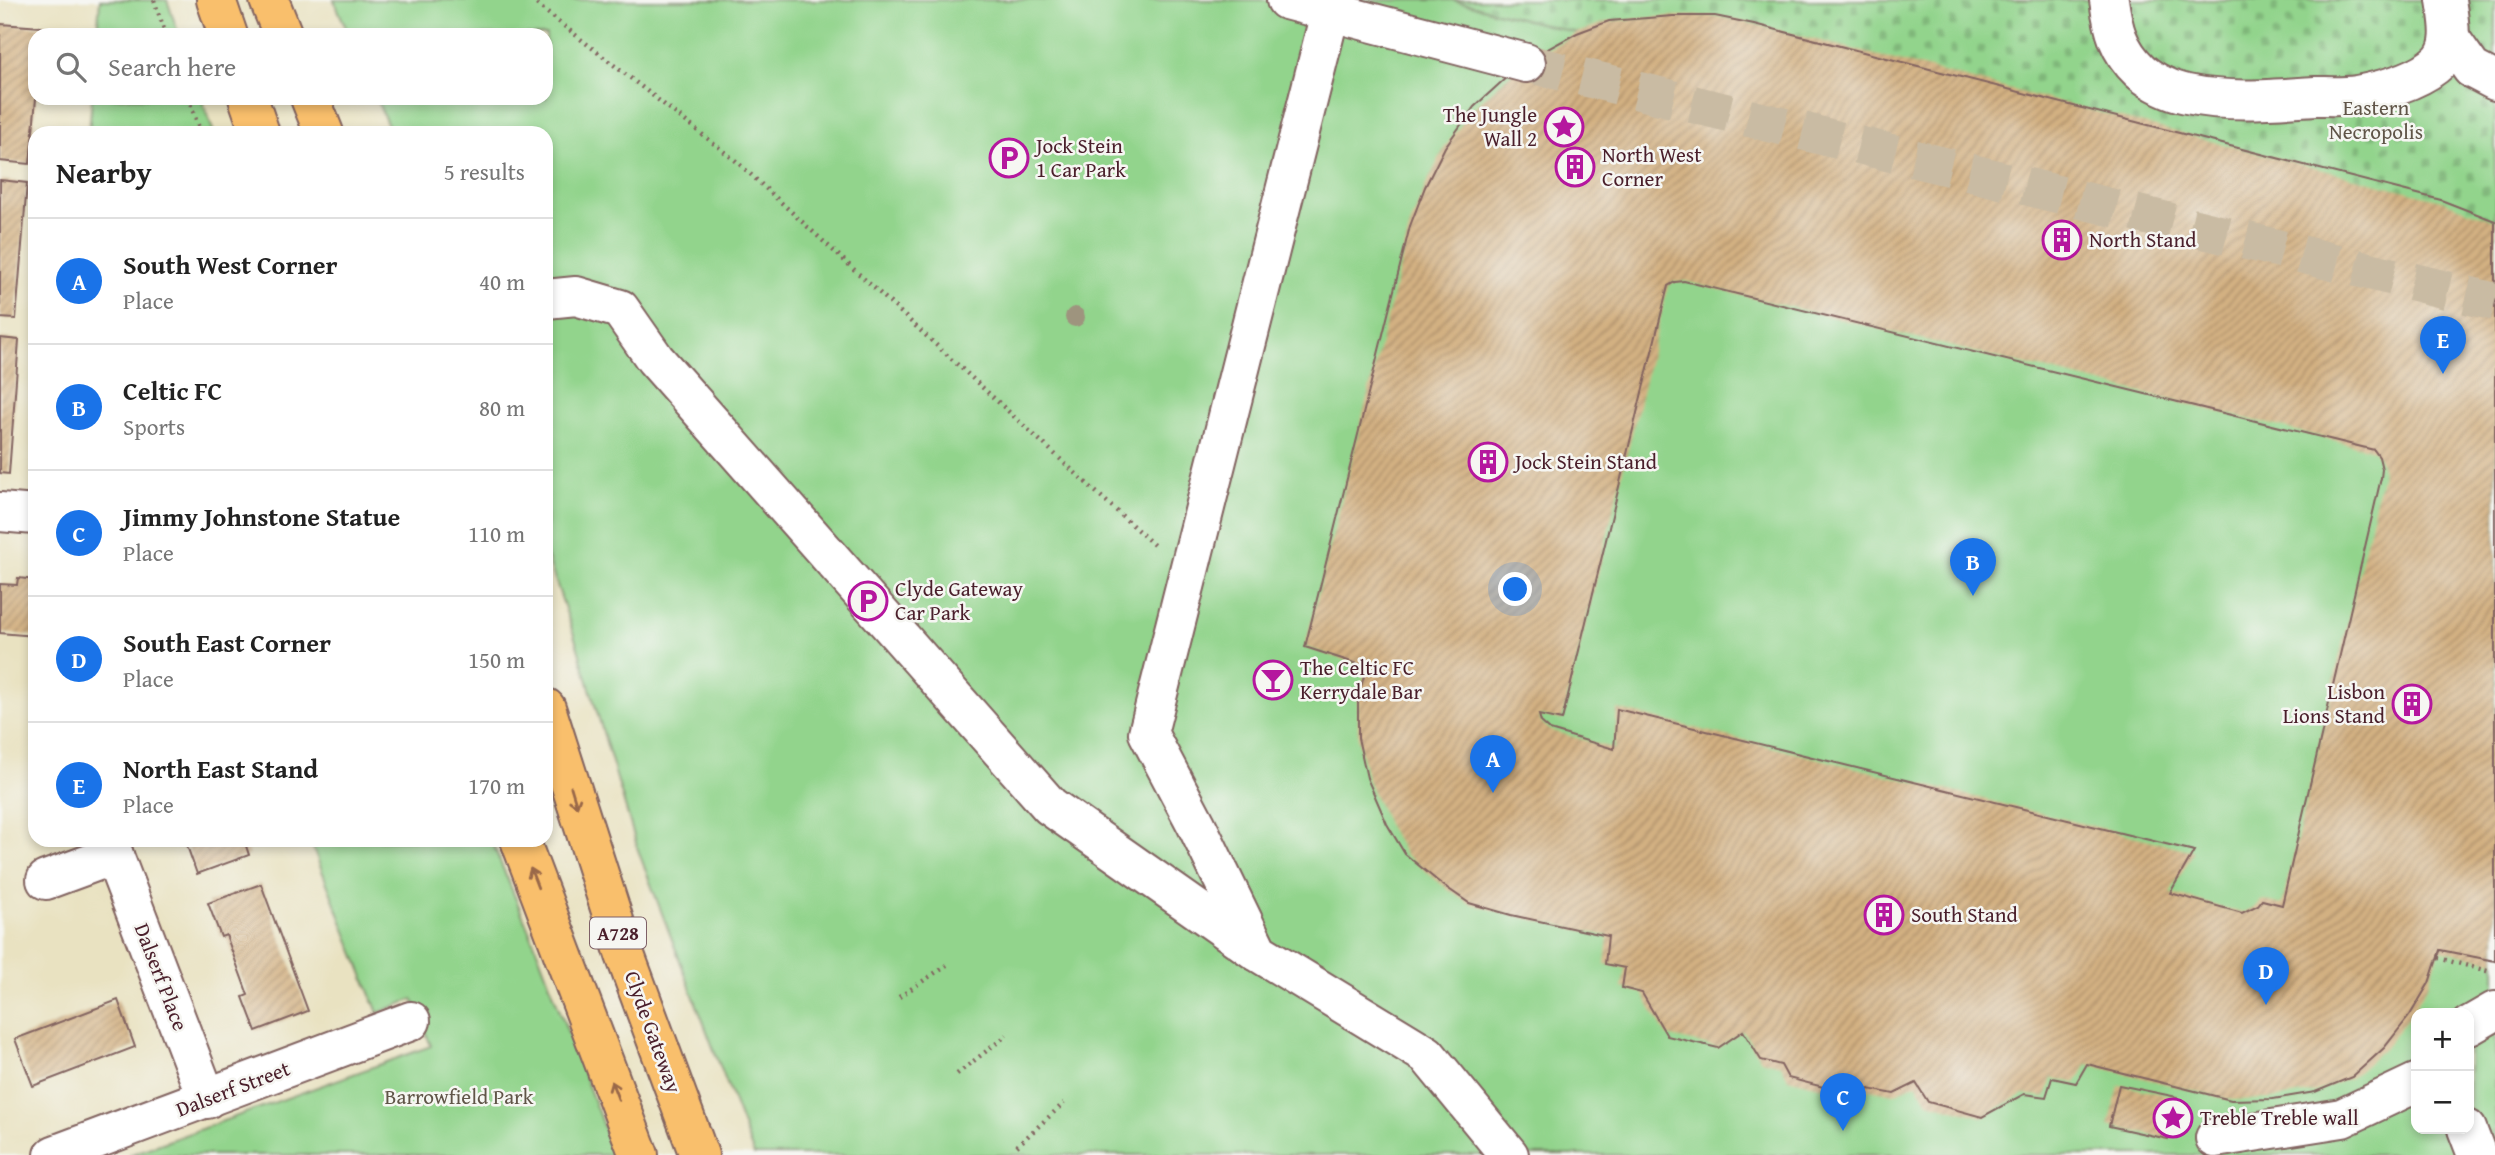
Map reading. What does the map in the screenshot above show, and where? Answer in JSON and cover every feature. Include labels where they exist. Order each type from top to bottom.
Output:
[{"type":"main road","points":[[216,0],[226,28]]},
{"type":"main road","points":[[269,0],[280,28]]},
{"type":"main road","points":[[250,105],[258,126]]},
{"type":"main road","points":[[313,105],[321,126]]},
{"type":"main road","name":"Clyde Gateway","points":[[553,730],[625,955],[699,1155]]},
{"type":"main road","name":"A728","points":[[523,847],[639,1155]]},
{"type":"street","points":[[1286,0],[1525,63]]},
{"type":"street","points":[[2109,0],[2113,31],[2125,53],[2141,72],[2185,94],[2211,98],[2354,96],[2387,88],[2412,79],[2441,60],[2451,38]]},
{"type":"street","points":[[2446,0],[2451,38],[2472,69],[2495,81]]},
{"type":"street","points":[[1258,952],[1148,733],[1330,13]]},
{"type":"street","points":[[553,298],[576,296],[620,309],[655,359],[1050,806],[1258,952],[1427,1055],[1509,1155]]},
{"type":"street","points":[[0,512],[28,514]]},
{"type":"street","name":"Dalserf Place","points":[[46,880],[111,847],[207,1099]]},
{"type":"street","points":[[2474,1023],[2495,1011]]},
{"type":"street","name":"Dalserf Street","points":[[54,1155],[411,1021]]},
{"type":"street","points":[[2214,1138],[2342,1118],[2411,1085]]},
{"type":"street","points":[[2469,1134],[2477,1155]]},
{"type":"path","points":[[154,0],[164,28]]},
{"type":"path","points":[[531,0],[736,161],[1188,576]]},
{"type":"path","points":[[191,105],[198,126]]},
{"type":"path","points":[[2438,958],[2495,973]]},
{"type":"path","points":[[900,997],[947,965]]},
{"type":"path","points":[[957,1074],[1007,1035]]},
{"type":"path","points":[[1017,1146],[1064,1103]]},
{"type":"green space","points":[[100,0],[167,0],[177,28],[98,28]]},
{"type":"green space","points":[[334,0],[1452,0],[1577,33],[2495,221],[2495,1155],[754,1155],[639,853],[553,574],[553,126],[388,126],[379,105],[553,105],[553,28],[346,28]]},
{"type":"green space","name":"Eastern Necropolis","points":[[1452,0],[2495,0],[2495,275]]},
{"type":"green space","points":[[91,105],[204,105],[211,126],[90,126]]},
{"type":"green space","name":"Barrowfield Park","points":[[313,847],[494,847],[534,942],[614,1155],[129,1155],[431,1046],[413,999],[378,1013]]},
{"type":"building","points":[[1715,16],[2441,200],[2495,221],[2495,961],[2440,950],[2429,983],[2414,1008],[2411,1008],[2410,1015],[2384,1048],[2352,1077],[2315,1092],[2273,1099],[2231,1100],[2087,1064],[2076,1083],[2052,1078],[2046,1097],[2024,1094],[1982,1117],[1928,1102],[1916,1083],[1894,1094],[1869,1089],[1858,1096],[1788,1078],[1781,1065],[1761,1060],[1743,1031],[1718,1048],[1667,1036],[1642,993],[1622,988],[1625,968],[1605,964],[1608,936],[1469,903],[1405,854],[1387,824],[1367,778],[1358,738],[1358,696],[1367,667],[1305,647],[1410,226],[1425,187],[1445,147],[1474,107],[1508,76],[1542,52],[1577,33],[1609,21]],"holes":[[[1684,281],[2374,450],[2379,457],[2381,478],[2282,905],[2262,900],[2242,913],[2170,893],[2194,851],[1617,709],[1614,749],[1550,730],[1541,722],[1539,715],[1562,720],[1668,286],[1675,282]]]},
{"type":"building","points":[[0,24],[41,27],[28,28],[28,105],[35,105],[33,126],[28,126],[28,164],[0,161]]},
{"type":"building","points":[[0,180],[27,183],[16,319],[0,318]]},
{"type":"building","points":[[0,338],[19,340],[9,474],[0,473]]},
{"type":"building","points":[[18,578],[28,579],[28,635],[0,633],[0,584],[17,585]]},
{"type":"building","points":[[187,847],[246,847],[249,855],[197,874]]},
{"type":"building","points":[[261,884],[308,1011],[256,1031],[243,997],[248,995],[226,935],[221,937],[208,903]]},
{"type":"building","points":[[118,1000],[135,1047],[33,1086],[15,1039]]},
{"type":"building","points":[[2119,1085],[2177,1097],[2168,1139],[2109,1126]]},
{"type":"tunnel","points":[[1526,63],[2495,302]]},
{"type":"place","name":"The Jungle Wall 2","points":[[1564,127]]},
{"type":"place","name":"Jock Stein 1 Car Park","points":[[1009,158]]},
{"type":"place","name":"North West Corner","points":[[1575,167]]},
{"type":"place","name":"North Stand","points":[[2062,240]]},
{"type":"place","name":"North East Stand","points":[[2443,374]]},
{"type":"place","name":"Jock Stein Stand","points":[[1488,462]]},
{"type":"place","name":"Celtic FC","points":[[1973,596]]},
{"type":"place","name":"Clyde Gateway Car Park","points":[[868,601]]},
{"type":"place","name":"The Celtic FC Kerrydale Bar","points":[[1273,680]]},
{"type":"place","name":"Lisbon Lions Stand","points":[[2412,704]]},
{"type":"place","name":"South West Corner","points":[[1493,793]]},
{"type":"place","name":"South Stand","points":[[1884,915]]},
{"type":"place","name":"South East Corner","points":[[2266,1005]]},
{"type":"place","name":"Treble Treble wall","points":[[2173,1118]]},
{"type":"place","name":"Jimmy Johnstone Statue","points":[[1843,1131]]}]
